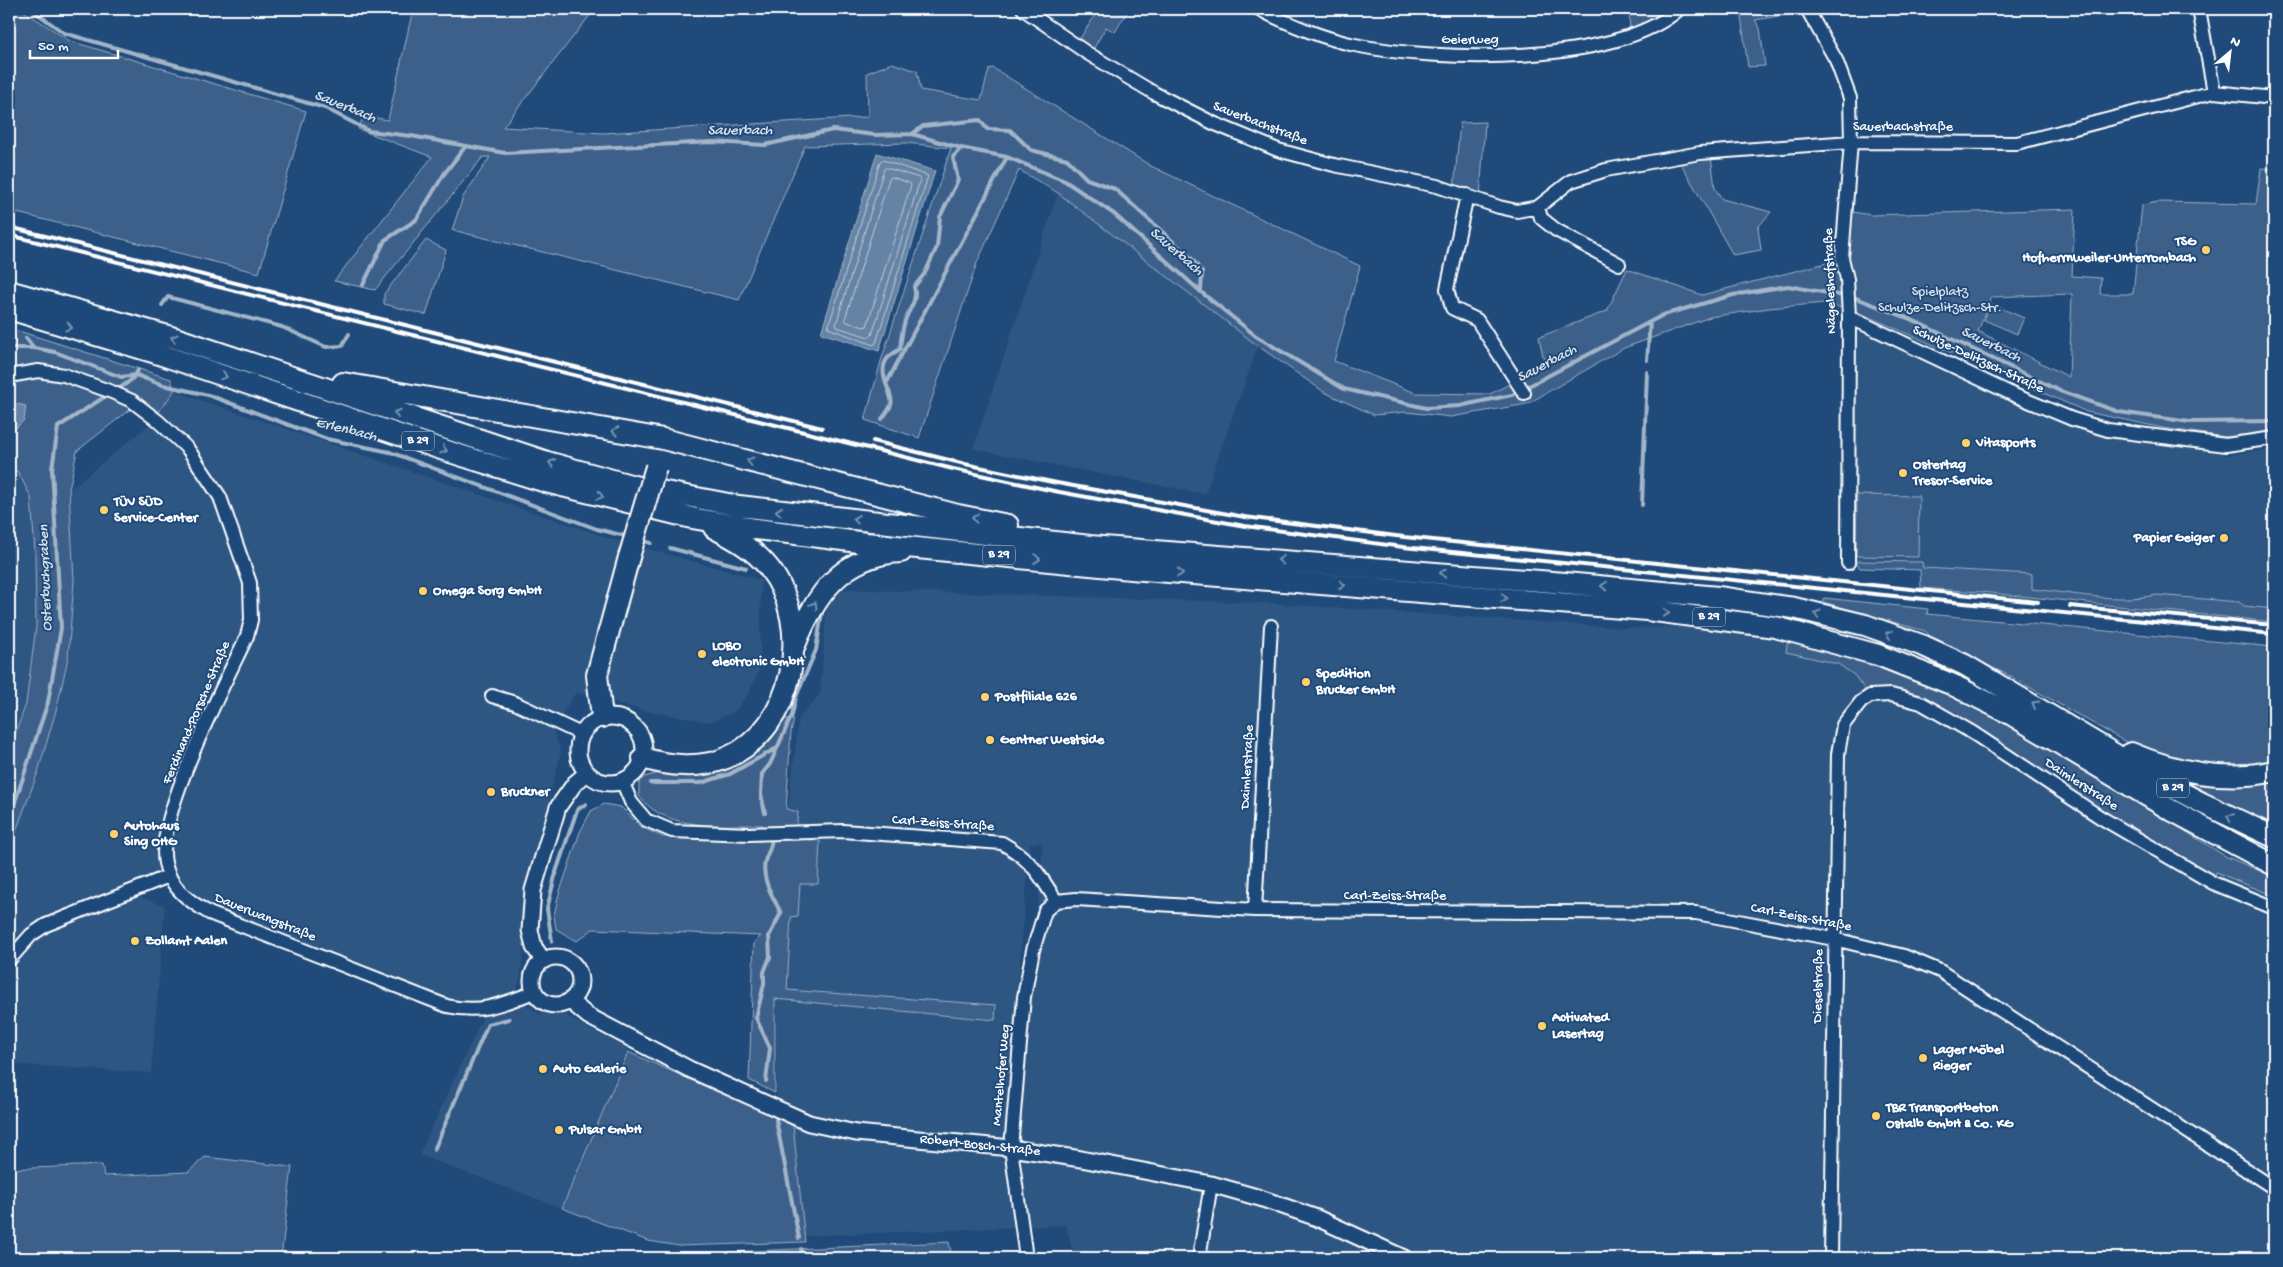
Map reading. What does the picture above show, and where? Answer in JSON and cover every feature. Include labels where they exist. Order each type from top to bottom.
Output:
[{"type":"highway","name":"B 29","points":[[9,291],[133,325],[287,374],[547,462],[634,486],[739,506],[1090,546],[1565,583],[1718,597],[1794,608],[1865,625],[1924,646],[1981,673],[2158,780],[2241,823],[2274,837]]},
{"type":"highway","name":"B 29","points":[[9,309],[156,353],[450,452],[546,482],[692,518],[821,537],[1131,569],[1647,610],[1775,627],[1878,655],[1951,684],[2007,712],[2169,809],[2236,844],[2274,858]]},
{"type":"highway","points":[[287,374],[663,439],[958,515],[1090,546]]},
{"type":"highway","points":[[602,717],[597,675],[663,439]]},
{"type":"highway","points":[[643,758],[667,764],[705,764],[725,759],[743,749],[763,732],[779,708],[791,674],[793,649],[787,600],[769,568],[744,543],[692,518]]},
{"type":"highway","points":[[793,649],[804,622],[817,599],[840,574],[860,562],[890,553],[948,550]]},
{"type":"highway","name":"B 29","points":[[2076,729],[2142,758],[2175,768],[2216,775],[2247,776],[2274,771]]},
{"type":"highway","points":[[2236,844],[2274,865]]},
{"type":"street","name":"Sauerbachstraße","points":[[1023,9],[1087,53],[1154,92],[1213,123],[1278,150],[1334,165],[1438,186],[1518,211],[1538,207],[1571,181],[1606,170],[1700,153],[1851,142],[2017,142],[2214,92],[2274,98]]},
{"type":"street","name":"Geierweg","points":[[1259,9],[1305,29],[1354,45],[1426,55],[1490,56],[1597,46],[1640,33],[1668,19],[1680,9]]},
{"type":"street","name":"Nägeleshofstraße","points":[[1807,9],[1836,60],[1850,98],[1851,142],[1842,258],[1848,281],[1848,562]]},
{"type":"street","points":[[2199,9],[2214,92]]},
{"type":"street","points":[[1467,195],[1447,288],[1452,308],[1477,320],[1522,389]]},
{"type":"street","points":[[1538,207],[1541,218],[1556,230],[1619,264]]},
{"type":"street","name":"Schulze-Delitzsch-Straße","points":[[1848,314],[2014,394],[2072,419],[2108,430],[2226,445],[2274,438]]},
{"type":"street","name":"Ferdinand-Porsche-Straße","points":[[9,376],[38,370],[64,374],[132,401],[158,421],[188,449],[220,497],[250,583],[251,620],[247,636],[200,735],[167,826],[163,853],[169,876]]},
{"type":"street","name":"Daimlerstraße","points":[[1255,910],[1271,626]]},
{"type":"street","name":"Daimlerstraße","points":[[1870,696],[1891,695],[1921,703],[1973,733],[2100,817],[2212,883],[2274,908]]},
{"type":"street","points":[[492,696],[515,703],[581,734]]},
{"type":"street","name":"Dieselstraße","points":[[1831,1258],[1838,754],[1843,725],[1854,709],[1870,696]]},
{"type":"street","points":[[613,716],[632,724],[643,741],[643,758],[639,768],[622,781],[604,782],[587,773],[578,755],[581,734],[594,721],[602,717],[613,716]]},
{"type":"street","points":[[543,960],[534,947],[530,930],[533,890],[558,807],[575,783],[587,773]]},
{"type":"street","name":"Carl-Zeiss-Straße","points":[[622,781],[631,802],[646,820],[672,831],[749,834],[843,831],[1002,843],[1019,852],[1036,868],[1056,900],[1076,898],[1255,910],[1696,913],[1834,939],[1904,956],[1940,971],[2274,1188]]},
{"type":"street","points":[[9,960],[31,935],[46,925],[169,876]]},
{"type":"street","name":"Dauerwangstraße","points":[[169,876],[183,896],[209,913],[447,1006],[461,1010],[494,1008],[534,992]]},
{"type":"street","name":"Mantelhofer Weg","points":[[1026,1258],[1011,1148],[1024,997],[1033,950],[1046,911],[1056,900]]},
{"type":"street","points":[[559,956],[574,964],[580,979],[579,987],[570,1000],[564,1004],[544,1002],[534,992],[532,985],[533,971],[543,960],[559,956]]},
{"type":"street","name":"Robert-Bosch-Straße","points":[[570,1000],[588,1016],[689,1069],[808,1123],[856,1133],[1011,1148],[1124,1166],[1211,1184],[1260,1198],[1317,1218],[1404,1258]]},
{"type":"street","points":[[1199,1258],[1211,1184]]},
{"type":"shaded area","points":[[1058,193],[1258,346],[1205,494],[973,449]]},
{"type":"shaded area","points":[[1857,327],[2090,432],[2229,455],[2274,449],[2274,609],[2243,606],[2239,602],[2157,595],[2144,598],[2108,597],[2032,589],[2031,574],[1922,568],[1922,562],[1855,561]]},
{"type":"shaded area","points":[[174,391],[608,538],[761,580],[760,668],[748,695],[734,712],[711,722],[646,711],[576,692],[553,729],[561,752],[525,899],[520,926],[524,949],[520,981],[511,998],[490,1004],[445,999],[202,902],[172,874],[127,892],[165,906],[151,1073],[9,1064],[9,969],[17,954],[9,947],[9,850],[38,772],[57,707],[68,658],[74,581],[69,490],[151,423]]},
{"type":"shaded area","points":[[9,468],[18,472],[31,497],[35,553],[36,626],[26,704],[9,751]]},
{"type":"shaded area","points":[[828,590],[1267,603],[1624,628],[1714,626],[1789,634],[1786,652],[1838,664],[1854,675],[1870,696],[1921,703],[2213,883],[2216,872],[2274,896],[2274,1258],[1074,1258],[1066,1225],[800,1236],[790,1126],[777,1102],[776,1000],[788,807],[799,718],[820,694]],"holes":[[[1030,843],[1043,843],[1028,1024],[1015,1022]]]},
{"type":"shaded area","points":[[523,1002],[540,1014],[558,1010],[578,1023],[628,1048],[562,1208],[419,1155],[484,1015],[500,1012]]},
{"type":"green space","points":[[9,9],[21,9],[70,41],[306,111],[259,273],[9,211]]},
{"type":"green space","points":[[413,9],[594,10],[503,127],[603,133],[868,117],[867,73],[892,63],[917,71],[921,90],[981,100],[989,69],[993,68],[1151,166],[1360,266],[1334,361],[1416,393],[1490,394],[1545,366],[1539,337],[1607,311],[1627,269],[1702,295],[1838,260],[1848,310],[1825,303],[1769,308],[1710,317],[1624,348],[1527,404],[1451,417],[1406,412],[1374,415],[1324,392],[1258,346],[1058,193],[1019,170],[977,263],[919,438],[865,420],[881,361],[951,148],[906,143],[805,146],[739,300],[452,230],[463,197],[490,157],[483,157],[375,290],[334,281],[432,157],[358,129],[364,116],[388,120]]},
{"type":"green space","points":[[1099,9],[1129,9],[1115,32],[1106,27],[1091,53],[1077,43]]},
{"type":"green space","points":[[1629,9],[1675,9],[1630,33]]},
{"type":"green space","points":[[1740,9],[1801,9],[1803,12],[1755,20],[1760,28],[1765,66],[1748,67]]},
{"type":"green space","points":[[1485,122],[1480,197],[1454,189],[1460,123]]},
{"type":"green space","points":[[1711,156],[1715,188],[1722,199],[1771,212],[1758,227],[1761,250],[1733,255],[1680,162]]},
{"type":"green space","name":"Spielplatz Schulze-Delitzsch-Str.","points":[[2261,168],[2274,169],[2274,431],[2226,437],[2163,428],[2087,412],[1851,309],[1846,258],[1847,211],[1871,215],[2075,209],[2072,276],[2101,278],[2100,294],[2133,294],[2142,205],[2158,202],[2256,204]],"holes":[[[2072,294],[2069,377],[1978,331],[1992,297]]]},
{"type":"green space","points":[[426,240],[446,250],[426,315],[384,304],[384,294]]},
{"type":"green space","points":[[1991,304],[2024,318],[2017,334],[1984,320]]},
{"type":"green space","points":[[9,328],[171,379],[174,391],[151,423],[133,407],[77,451],[69,490],[74,581],[68,658],[57,707],[38,772],[9,850],[9,751],[26,704],[36,626],[35,553],[31,497],[18,472],[9,468]]},
{"type":"green space","points":[[1857,495],[1919,496],[1918,557],[1856,556]]},
{"type":"green space","points":[[1855,561],[1922,562],[1923,568],[2032,574],[2032,589],[2110,598],[2157,595],[2239,602],[2244,606],[2274,609],[2274,622],[1980,592],[1921,588],[1920,570],[1860,568]]},
{"type":"green space","points":[[1824,598],[1928,609],[1927,614],[2274,647],[2274,831],[2189,785],[2204,766],[2165,759],[2129,744],[2010,676],[1933,639],[1925,631],[1823,602]]},
{"type":"green space","points":[[1789,634],[1851,650],[1995,713],[2225,856],[2274,877],[2274,896],[2216,872],[2213,883],[1921,703],[1870,696],[1854,675],[1838,664],[1786,652]]},
{"type":"green space","points":[[782,719],[794,719],[791,732],[786,809],[798,812],[795,838],[820,841],[818,884],[800,884],[798,916],[791,917],[787,990],[996,1005],[995,1020],[775,999],[775,1093],[749,1080],[754,942],[761,936],[593,929],[577,941],[556,929],[554,915],[558,897],[580,832],[591,811],[604,804],[621,807],[641,827],[663,837],[761,841],[763,825],[696,824],[664,816],[651,808],[639,796],[639,782],[644,777],[664,772],[701,774]]},
{"type":"green space","points":[[628,1052],[793,1125],[805,1242],[679,1246],[648,1241],[562,1208]]},
{"type":"green space","points":[[205,1157],[292,1167],[281,1258],[9,1258],[9,1169],[102,1165],[104,1176],[188,1172]]},
{"type":"green space","points":[[949,1242],[952,1258],[728,1258],[729,1252]]},
{"type":"water","points":[[877,153],[935,171],[879,351],[821,333]]},
{"type":"water","points":[[16,404],[26,406],[24,420],[16,428],[9,429],[9,406]]},
{"type":"waterway","name":"Sauerbach","points":[[31,9],[64,33],[325,108],[369,131],[411,136],[505,153],[712,142],[765,145],[833,130],[875,135],[912,134],[961,148],[1007,157],[1065,181],[1114,214],[1201,292],[1256,336],[1344,389],[1426,408],[1459,406],[1512,395],[1663,315],[1733,295],[1788,286],[1856,298],[1910,319],[2060,391],[2119,412],[2190,422],[2274,421]]},
{"type":"waterway","points":[[912,134],[923,126],[980,120],[987,129],[1010,130],[1031,150],[1067,159],[1087,179],[1115,189],[1191,258],[1202,272],[1201,291]]},
{"type":"waterway","name":"Osterbuchgraben","points":[[363,285],[385,240],[416,220],[444,174],[465,147]]},
{"type":"waterway","name":"Erlenbach","points":[[882,419],[892,401],[884,378],[884,365],[887,359],[900,349],[904,324],[915,296],[914,287],[925,273],[937,247],[940,217],[958,180],[953,157],[961,148]]},
{"type":"waterway","points":[[886,384],[1007,157]]},
{"type":"waterway","name":"Osterbuchgraben","points":[[162,305],[168,297],[282,327],[326,347],[342,346],[349,334]]},
{"type":"waterway","points":[[1647,360],[1650,322]]},
{"type":"waterway","name":"Erlenbach","points":[[26,338],[34,348]]},
{"type":"waterway","name":"Erlenbach","points":[[9,348],[34,348],[55,352],[121,377],[136,375],[163,385],[208,395],[327,439],[390,452],[597,529],[629,537]]},
{"type":"waterway","name":"Osterbuchgraben","points":[[115,391],[131,379],[138,370]]},
{"type":"waterway","points":[[1642,505],[1647,372]]},
{"type":"waterway","name":"Osterbuchgraben","points":[[9,820],[48,702],[61,628],[52,469],[58,427],[109,394]]},
{"type":"waterway","name":"Erlenbach","points":[[641,540],[651,543]]},
{"type":"waterway","name":"Erlenbach","points":[[670,548],[746,568]]},
{"type":"waterway","points":[[765,813],[761,794],[762,774],[770,764],[792,715],[796,697],[816,650],[823,606]]},
{"type":"waterway","points":[[650,783],[701,783],[730,774],[775,749]]},
{"type":"waterway","points":[[552,941],[547,909],[556,872],[577,810],[586,804]]},
{"type":"waterway","points":[[766,1081],[770,1048],[756,1018],[764,984],[764,972],[770,957],[769,936],[781,913],[768,888],[764,868],[771,845],[771,835]]},
{"type":"waterway","points":[[434,1150],[488,1024],[509,1019]]},
{"type":"waterway","points":[[776,1120],[799,1238]]},
{"type":"waterway","points":[[801,1249],[802,1258]]},
{"type":"railway","points":[[9,227],[822,428]]},
{"type":"railway","points":[[9,235],[953,469],[1054,491],[1245,526],[1403,547],[2274,634]]},
{"type":"railway","points":[[873,441],[965,464],[1057,483],[1245,517],[1404,537],[2038,602]]},
{"type":"railway","points":[[2070,606],[2274,625]]},
{"type":"place","name":"TSG Hofherrnweiler-Unterrombach","points":[[2206,250]]},
{"type":"place","name":"Vitasports","points":[[1966,443]]},
{"type":"place","name":"Ostertag Tresor-Service","points":[[1903,473]]},
{"type":"place","name":"TÜV SÜD Service-Center","points":[[104,510]]},
{"type":"place","name":"Papier Geiger","points":[[2224,538]]},
{"type":"place","name":"Omega Sorg GmbH","points":[[423,591]]},
{"type":"place","name":"LOBO electronic GmbH","points":[[702,654]]},
{"type":"place","name":"Spedition Brucker GmbH","points":[[1306,682]]},
{"type":"place","name":"Postfiliale 626","points":[[985,697]]},
{"type":"place","name":"Gentner Westside","points":[[990,740]]},
{"type":"place","name":"Bruckner","points":[[491,792]]},
{"type":"place","name":"Autohaus Sing OHG","points":[[114,834]]},
{"type":"place","name":"Zollamt Aalen","points":[[135,941]]},
{"type":"place","name":"Activated Lasertag","points":[[1542,1026]]},
{"type":"place","name":"Lager Möbel Rieger","points":[[1923,1058]]},
{"type":"place","name":"Auto Galerie","points":[[543,1069]]},
{"type":"place","name":"TBR Transportbeton Ostalb GmbH & Co. KG","points":[[1876,1116]]},
{"type":"place","name":"Pulsar GmbH","points":[[559,1130]]}]
